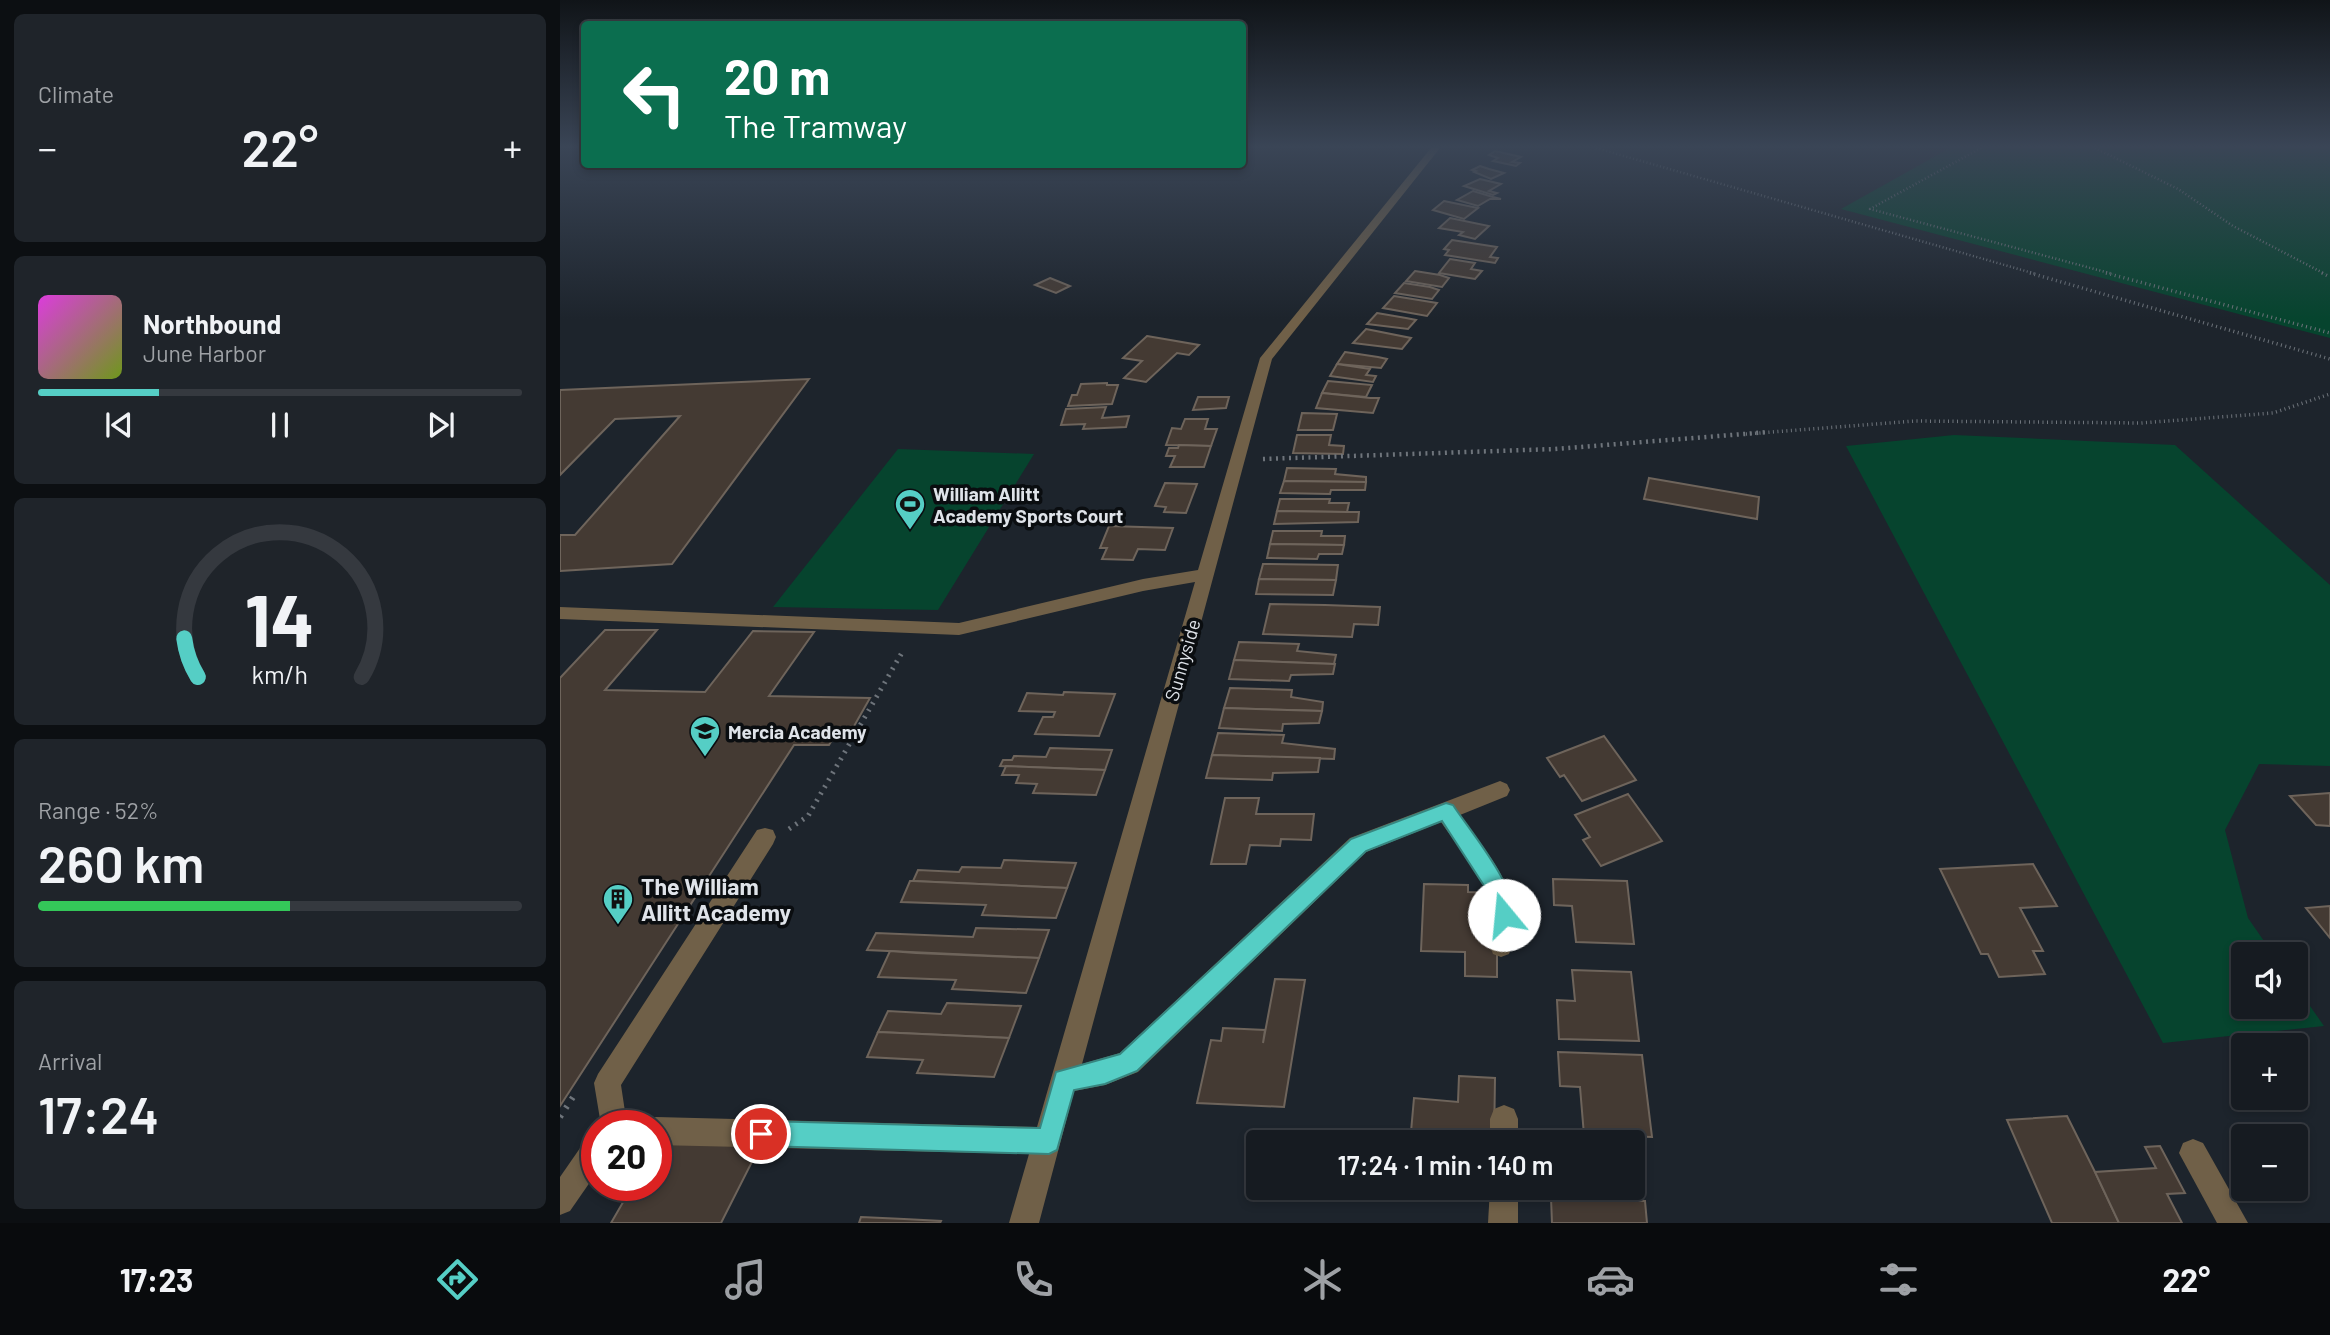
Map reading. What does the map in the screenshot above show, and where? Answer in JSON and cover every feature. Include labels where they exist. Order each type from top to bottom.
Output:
[{"type":"street","name":"Sunnyside","points":[[1024,1223],[1266,358],[1390,205]]},
{"type":"street","points":[[560,613],[959,629],[1143,585],[1206,574]]},
{"type":"street","points":[[1065,1080],[1105,1072],[1129,1063],[1359,845],[1500,790]]},
{"type":"street","points":[[1446,811],[1500,893],[1504,915],[1502,946]]},
{"type":"street","points":[[612,1110],[607,1083],[765,837]]},
{"type":"street","points":[[672,1131],[1049,1141]]},
{"type":"street","points":[[2193,1153],[2233,1223]]},
{"type":"street","points":[[560,1201],[581,1171]]},
{"type":"street","points":[[1503,1223],[1504,1200]]},
{"type":"path","points":[[1795,205],[2330,359]]},
{"type":"path","points":[[1877,205],[1870,209],[2330,333]]},
{"type":"path","points":[[2202,205],[2233,226],[2330,277]]},
{"type":"path","points":[[1238,460],[1555,449],[1915,421],[2141,422],[2273,413],[2330,394]]},
{"type":"green space","points":[[1848,205],[2330,205],[2330,338],[1841,209]]},
{"type":"green space","points":[[1954,435],[2175,445],[2330,585],[2330,766],[2259,764],[2225,830],[2248,918],[2265,942],[2231,942],[2231,1019],[2308,1019],[2308,1003],[2324,1026],[2231,1033],[2231,1036],[2163,1043],[1846,446]]},
{"type":"green space","name":"William Allitt Academy Sports Court","points":[[898,449],[1034,454],[938,610],[773,607]]},
{"type":"building","points":[[1439,205],[1478,208],[1464,219],[1433,210]]},
{"type":"building","points":[[1450,218],[1489,226],[1475,239],[1459,235],[1463,232],[1439,228]]},
{"type":"building","points":[[1452,240],[1497,247],[1490,257],[1498,258],[1495,263],[1445,255],[1449,250],[1444,249]]},
{"type":"building","points":[[1450,259],[1475,263],[1471,269],[1482,271],[1475,279],[1439,273]]},
{"type":"building","points":[[1415,271],[1449,278],[1442,287],[1406,281]]},
{"type":"building","points":[[1050,278],[1070,286],[1056,293],[1035,285]]},
{"type":"building","points":[[1404,283],[1439,290],[1432,299],[1395,293]]},
{"type":"building","points":[[1394,296],[1437,303],[1427,316],[1383,308]]},
{"type":"building","points":[[1377,313],[1416,320],[1408,329],[1367,324]]},
{"type":"building","points":[[1366,329],[1411,338],[1402,349],[1353,343]]},
{"type":"building","points":[[1147,336],[1199,345],[1189,355],[1177,353],[1146,382],[1124,378],[1142,361],[1123,358]]},
{"type":"building","points":[[1345,352],[1387,359],[1381,368],[1337,364]]},
{"type":"building","points":[[1337,364],[1370,369],[1366,375],[1376,376],[1373,382],[1330,376]]},
{"type":"building","points":[[809,379],[672,564],[560,571],[560,535],[575,535],[680,416],[615,419],[560,475],[560,390]]},
{"type":"building","points":[[1328,381],[1372,385],[1366,397],[1322,393]]},
{"type":"building","points":[[1081,384],[1118,385],[1112,404],[1068,406],[1072,395],[1077,395]]},
{"type":"building","points":[[1322,393],[1379,398],[1373,413],[1316,408]]},
{"type":"building","points":[[1198,397],[1229,397],[1226,408],[1193,410]]},
{"type":"building","points":[[1106,407],[1102,418],[1129,416],[1126,427],[1083,429],[1085,424],[1061,425],[1066,409]]},
{"type":"building","points":[[1302,413],[1337,414],[1333,430],[1298,430]]},
{"type":"building","points":[[1185,419],[1208,419],[1205,429],[1217,429],[1211,446],[1166,445],[1172,428],[1181,429]]},
{"type":"building","points":[[1297,435],[1331,435],[1329,445],[1344,446],[1343,454],[1293,453]]},
{"type":"building","points":[[1179,445],[1211,446],[1204,467],[1170,467],[1175,456],[1166,456],[1169,448],[1178,448]]},
{"type":"building","points":[[1287,468],[1336,469],[1335,474],[1366,477],[1366,482],[1284,481]]},
{"type":"building","points":[[1649,478],[1759,497],[1757,519],[1644,499]]},
{"type":"building","points":[[1284,481],[1366,482],[1365,490],[1331,490],[1330,494],[1280,493]]},
{"type":"building","points":[[1165,483],[1197,484],[1186,513],[1164,512],[1166,507],[1155,506]]},
{"type":"building","points":[[1280,499],[1330,499],[1329,503],[1349,503],[1347,512],[1277,511]]},
{"type":"building","points":[[1277,511],[1359,512],[1358,522],[1274,524]]},
{"type":"building","points":[[1109,526],[1173,528],[1165,550],[1138,549],[1133,560],[1102,559],[1107,548],[1100,548]]},
{"type":"building","points":[[1273,531],[1322,531],[1321,536],[1345,536],[1344,545],[1270,544]]},
{"type":"building","points":[[1270,544],[1344,545],[1342,554],[1319,554],[1317,559],[1267,558]]},
{"type":"building","points":[[1263,564],[1338,565],[1336,580],[1259,579]]},
{"type":"building","points":[[1259,579],[1336,580],[1333,595],[1256,594]]},
{"type":"building","points":[[1270,604],[1380,607],[1378,625],[1354,624],[1352,637],[1263,634]]},
{"type":"building","name":"The William Allitt Academy","points":[[605,630],[657,630],[605,690],[705,692],[753,631],[814,632],[769,696],[870,698],[849,735],[835,735],[829,745],[794,745],[560,1106],[560,678]]},
{"type":"building","points":[[1239,642],[1299,644],[1297,651],[1336,655],[1334,664],[1234,660]]},
{"type":"building","points":[[1234,660],[1335,664],[1333,674],[1291,675],[1289,681],[1229,679]]},
{"type":"building","points":[[1230,688],[1292,690],[1291,697],[1323,702],[1322,711],[1224,708]]},
{"type":"building","points":[[1064,692],[1115,694],[1099,736],[1035,734],[1043,717],[1053,717],[1055,712],[1019,711],[1027,693],[1063,695]]},
{"type":"building","points":[[1224,708],[1322,711],[1319,723],[1283,724],[1282,731],[1219,728]]},
{"type":"building","points":[[1218,733],[1284,735],[1282,743],[1335,749],[1334,759],[1212,755]]},
{"type":"building","points":[[1604,736],[1636,780],[1582,801],[1564,775],[1560,777],[1547,758]]},
{"type":"building","points":[[1050,748],[1112,750],[1105,770],[1000,766],[1003,760],[1012,760],[1014,756],[1046,757]]},
{"type":"building","points":[[1212,755],[1320,758],[1318,772],[1273,773],[1272,780],[1206,778]]},
{"type":"building","points":[[1006,766],[1105,770],[1096,795],[1033,793],[1037,784],[1016,783],[1019,775],[1002,775]]},
{"type":"building","points":[[2330,793],[2330,826],[2316,825],[2290,796]]},
{"type":"building","points":[[1628,794],[1662,841],[1601,866],[1583,840],[1590,837],[1575,815]]},
{"type":"building","points":[[1225,798],[1259,798],[1256,814],[1314,814],[1311,840],[1281,839],[1280,846],[1250,845],[1246,864],[1211,864]]},
{"type":"building","points":[[1004,860],[1076,863],[1067,888],[913,881],[918,870],[959,872],[962,867],[1001,868]]},
{"type":"building","points":[[2033,864],[2057,906],[2020,908],[2043,951],[2033,951],[2045,974],[1999,977],[1988,954],[1981,954],[1940,869]]},
{"type":"building","points":[[1553,879],[1627,881],[1634,944],[1576,942],[1572,906],[1554,905]]},
{"type":"building","points":[[910,881],[1067,888],[1056,918],[982,915],[986,905],[901,902]]},
{"type":"building","points":[[1424,884],[1468,885],[1468,892],[1497,893],[1497,977],[1465,976],[1465,952],[1421,951]]},
{"type":"building","points":[[2330,906],[2330,938],[2306,908]]},
{"type":"building","points":[[976,928],[1049,930],[1039,958],[867,950],[876,933],[973,937]]},
{"type":"building","points":[[890,951],[1039,958],[1026,993],[952,989],[956,980],[878,977]]},
{"type":"building","points":[[1572,970],[1631,972],[1639,1041],[1559,1039],[1557,1000],[1575,1001]]},
{"type":"building","points":[[1275,979],[1305,980],[1284,1107],[1197,1103],[1211,1040],[1221,1041],[1223,1028],[1265,1030],[1263,1043]]},
{"type":"building","points":[[947,1003],[1021,1006],[1009,1038],[878,1032],[888,1011],[941,1014]]},
{"type":"building","points":[[878,1032],[1009,1038],[994,1077],[917,1073],[923,1060],[867,1057]]},
{"type":"building","points":[[1558,1052],[1642,1055],[1652,1137],[1645,1137],[1645,1130],[1584,1130],[1580,1087],[1560,1086]]},
{"type":"building","points":[[1459,1076],[1495,1078],[1494,1130],[1411,1130],[1414,1098],[1458,1102]]},
{"type":"building","points":[[2067,1116],[2119,1223],[2052,1223],[2007,1120]]},
{"type":"building","points":[[672,1144],[761,1144],[721,1223],[611,1223],[624,1201],[672,1201]]},
{"type":"building","points":[[2160,1146],[2185,1193],[2167,1194],[2182,1223],[2119,1223],[2095,1172],[2156,1168],[2145,1147]]},
{"type":"building","points":[[1551,1200],[1645,1201],[1647,1223],[1552,1223]]},
{"type":"building","points":[[861,1217],[941,1221],[859,1223]]},
{"type":"place","name":"William Allitt Academy Sports Court","points":[[910,531]]},
{"type":"place","name":"Mercia Academy","points":[[705,758]]},
{"type":"place","name":"The William Allitt Academy","points":[[618,926]]},
{"type":"route","points":[[761,1134],[1049,1141],[1065,1080],[1105,1072],[1129,1063],[1359,845],[1446,811],[1500,893],[1504,915]]}]
